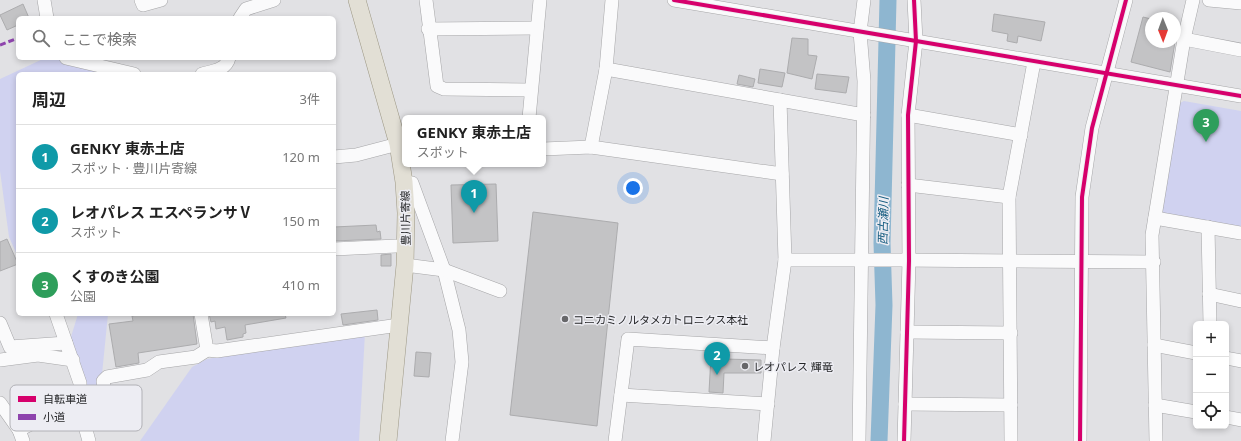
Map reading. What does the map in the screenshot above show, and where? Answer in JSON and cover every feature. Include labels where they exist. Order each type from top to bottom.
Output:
[{"type":"main road","name":"豊川片寄線","points":[[357,0],[401,150],[402,161]]},
{"type":"main road","name":"豊川片寄線","points":[[388,441],[405,265],[406,213],[403,167]]},
{"type":"street","points":[[44,0],[47,16]]},
{"type":"street","points":[[141,0],[143,5],[161,0]]},
{"type":"street","points":[[242,16],[256,2],[274,0]]},
{"type":"street","points":[[426,0],[428,29],[437,86],[444,89],[530,90]]},
{"type":"street","points":[[529,115],[530,90],[540,0]]},
{"type":"street","points":[[591,147],[606,69],[612,0]]},
{"type":"street","points":[[674,0],[1241,96]]},
{"type":"street","points":[[859,441],[866,260],[864,81],[860,32],[864,0]]},
{"type":"street","points":[[904,441],[907,332],[904,260],[908,185],[908,115],[916,41],[914,0]]},
{"type":"street","points":[[1080,441],[1080,262],[1082,197],[1085,164],[1106,72],[1126,0]]},
{"type":"street","points":[[1156,441],[1154,262],[1152,235],[1184,39],[1193,0]]},
{"type":"street","points":[[1209,0],[1241,3]]},
{"type":"street","points":[[428,29],[537,28]]},
{"type":"street","points":[[1184,39],[1241,50]]},
{"type":"street","points":[[74,60],[126,72]]},
{"type":"street","points":[[1011,441],[1009,197],[1034,62]]},
{"type":"street","points":[[210,72],[230,65]]},
{"type":"street","points":[[606,69],[864,115]]},
{"type":"street","points":[[764,441],[773,348],[785,260],[780,100]]},
{"type":"street","points":[[908,115],[1021,135]]},
{"type":"street","points":[[546,149],[591,147],[782,174]]},
{"type":"street","points":[[336,157],[401,150]]},
{"type":"street","points":[[404,182],[412,183],[444,270],[459,330],[462,362],[452,441]]},
{"type":"street","points":[[908,185],[1009,197]]},
{"type":"street","points":[[1155,218],[1241,233]]},
{"type":"street","points":[[1208,227],[1210,321]]},
{"type":"street","points":[[336,249],[396,246]]},
{"type":"street","points":[[785,260],[1154,262]]},
{"type":"street","points":[[405,265],[444,270],[500,292]]},
{"type":"street","points":[[1209,294],[1241,300]]},
{"type":"street","points":[[57,316],[80,385]]},
{"type":"street","points":[[201,316],[207,350]]},
{"type":"street","points":[[0,323],[10,347],[66,343]]},
{"type":"street","points":[[104,385],[103,381],[107,377],[147,370],[159,362],[196,357],[207,350],[224,351],[399,325]]},
{"type":"street","points":[[907,332],[1011,333]]},
{"type":"street","points":[[615,441],[628,339],[773,348]]},
{"type":"street","points":[[1154,345],[1193,352]]},
{"type":"street","points":[[0,360],[38,355],[72,360]]},
{"type":"street","points":[[1229,359],[1241,361]]},
{"type":"street","points":[[621,396],[768,404]]},
{"type":"street","points":[[0,403],[10,418]]},
{"type":"street","points":[[906,404],[1010,404]]},
{"type":"street","points":[[1155,405],[1193,411]]},
{"type":"street","points":[[1229,418],[1241,420]]},
{"type":"street","points":[[86,431],[89,441]]},
{"type":"shaded area","points":[[41,60],[63,60],[113,72],[16,72],[16,253],[9,237],[0,171],[0,79]]},
{"type":"shaded area","points":[[1184,101],[1241,111],[1241,233],[1161,218],[1178,104]]},
{"type":"shaded area","points":[[77,316],[108,316],[102,374],[98,376],[99,385],[85,385],[70,340]]},
{"type":"shaded area","points":[[365,333],[359,441],[140,441],[192,367],[207,359]]},
{"type":"building","points":[[23,4],[28,16],[16,16],[16,26],[7,30],[0,15]]},
{"type":"building","points":[[994,14],[1045,22],[1041,41],[1018,36],[1017,43],[1007,41],[1008,34],[992,31]]},
{"type":"building","points":[[1143,17],[1145,18],[1145,48],[1174,48],[1170,72],[1131,62]]},
{"type":"building","points":[[792,38],[808,39],[808,55],[817,56],[812,79],[787,73]]},
{"type":"building","points":[[760,69],[785,73],[782,87],[758,83]]},
{"type":"building","points":[[817,74],[849,77],[846,93],[815,89]]},
{"type":"building","points":[[739,75],[755,79],[753,87],[737,84]]},
{"type":"building","points":[[496,184],[498,241],[453,243],[451,185]]},
{"type":"building","name":"コニカミノルタメカトロニクス本社","points":[[533,212],[618,223],[597,426],[510,415]]},
{"type":"building","points":[[376,225],[377,232],[380,231],[381,239],[336,241],[336,227]]},
{"type":"building","points":[[7,239],[16,259],[16,265],[0,271],[0,242]]},
{"type":"building","points":[[391,254],[391,266],[381,266],[381,255]]},
{"type":"building","points":[[377,310],[378,320],[343,325],[341,314]]},
{"type":"building","points":[[132,316],[193,316],[197,344],[138,353],[139,363],[116,367],[109,324],[133,321]]},
{"type":"building","points":[[210,316],[286,316],[286,318],[245,325],[246,333],[243,334],[243,337],[227,340],[225,327],[216,329],[215,321],[211,322]]},
{"type":"building","points":[[416,352],[431,353],[429,377],[414,376]]},
{"type":"building","points":[[717,353],[725,353],[724,359],[761,360],[761,373],[724,373],[723,393],[709,392],[711,356],[717,357]]},
{"type":"waterway","name":"西古瀬川","points":[[879,441],[884,305],[882,243],[888,0]]},
{"type":"marked path","points":[[0,45],[16,39]]},
{"type":"cycle path","points":[[674,0],[1241,96]]},
{"type":"cycle path","points":[[904,441],[909,261],[908,115],[916,41],[914,0]]},
{"type":"cycle path","points":[[1080,441],[1082,197],[1092,128],[1126,0]]},
{"type":"place","name":"くすのき公園","points":[[1206,142]]},
{"type":"place","name":"GENKY 東赤土店","points":[[474,213]]},
{"type":"place","name":"コニカミノルタメカトロニクス本社","points":[[565,319]]},
{"type":"place","name":"レオパレス 輝竜","points":[[745,366]]},
{"type":"place","name":"レオパレス エスペランサⅤ","points":[[717,375]]}]
